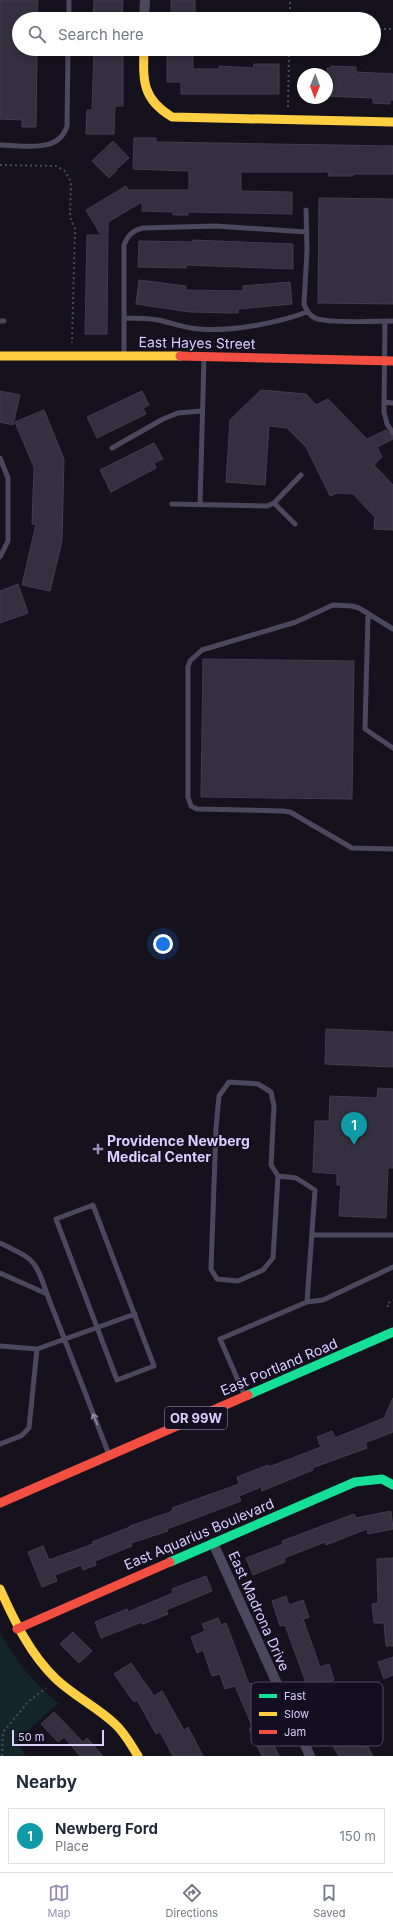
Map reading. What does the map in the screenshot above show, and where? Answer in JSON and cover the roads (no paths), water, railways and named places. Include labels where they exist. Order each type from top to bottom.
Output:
[{"type":"main road","points":[[144,56],[143,82],[148,98],[160,111],[172,117],[393,122]]},
{"type":"main road","name":"East Hayes Street","points":[[0,356],[204,357],[389,361]]},
{"type":"main road","name":"East Portland Road","points":[[0,1503],[393,1332]]},
{"type":"main road","name":"East Aquarius Boulevard","points":[[17,1629],[355,1482],[382,1479],[393,1485]]},
{"type":"main road","points":[[0,1589],[17,1629],[34,1655],[57,1681],[121,1730],[138,1756]]},
{"type":"street","points":[[144,12],[145,0]]},
{"type":"street","name":"East Madrona Drive","points":[[214,1543],[277,1682]]},
{"type":"street","name":"East Madrona Drive","points":[[305,1746],[310,1756]]},
{"type":"lane","points":[[69,0],[69,12]]},
{"type":"lane","points":[[0,145],[48,146],[58,140],[65,133],[67,126],[68,56]]},
{"type":"lane","points":[[306,210],[307,232],[304,304],[307,312],[316,318],[330,320],[393,321]]},
{"type":"lane","points":[[124,356],[124,245],[127,236],[134,230],[142,228],[215,226],[307,232]]},
{"type":"lane","points":[[124,318],[157,320],[179,326],[200,329],[228,330],[293,318],[307,312]]},
{"type":"lane","points":[[385,321],[389,361],[384,402],[387,424],[393,433]]},
{"type":"lane","points":[[200,504],[204,357]]},
{"type":"lane","points":[[384,402],[393,403]]},
{"type":"lane","points":[[112,448],[163,419],[178,413],[202,411]]},
{"type":"lane","points":[[0,458],[8,478],[8,541],[0,558]]},
{"type":"lane","points":[[172,504],[267,506],[274,503],[301,475]]},
{"type":"lane","points":[[274,503],[295,524]]},
{"type":"lane","points":[[393,629],[352,606],[333,605],[296,622],[202,650],[194,656],[188,667],[188,797],[191,806],[197,809],[283,810],[290,812],[352,848],[393,849]]},
{"type":"lane","points":[[368,614],[365,730],[393,748]]},
{"type":"lane","points":[[229,1082],[258,1084],[271,1092],[274,1106],[271,1165],[278,1176],[273,1258],[263,1270],[238,1281],[217,1279],[211,1269],[216,1128],[219,1096],[229,1082]]},
{"type":"lane","points":[[278,1176],[296,1178],[315,1190],[307,1302]]},
{"type":"lane","points":[[93,1205],[154,1366],[117,1380],[98,1328],[56,1219],[93,1205]]},
{"type":"lane","points":[[312,1235],[393,1235]]},
{"type":"lane","points":[[0,1243],[33,1261],[40,1274],[64,1340],[110,1455]]},
{"type":"lane","points":[[245,1397],[220,1339],[307,1302],[323,1300],[393,1267]]},
{"type":"lane","points":[[0,1272],[47,1294]]},
{"type":"lane","points":[[0,1346],[37,1349],[135,1314]]},
{"type":"lane","points":[[0,1444],[22,1436],[29,1428],[37,1349]]},
{"type":"place","name":"Newberg Ford","points":[[354,1145]]},
{"type":"place","name":"Providence Newberg Medical Center","points":[[98,1149]]}]
